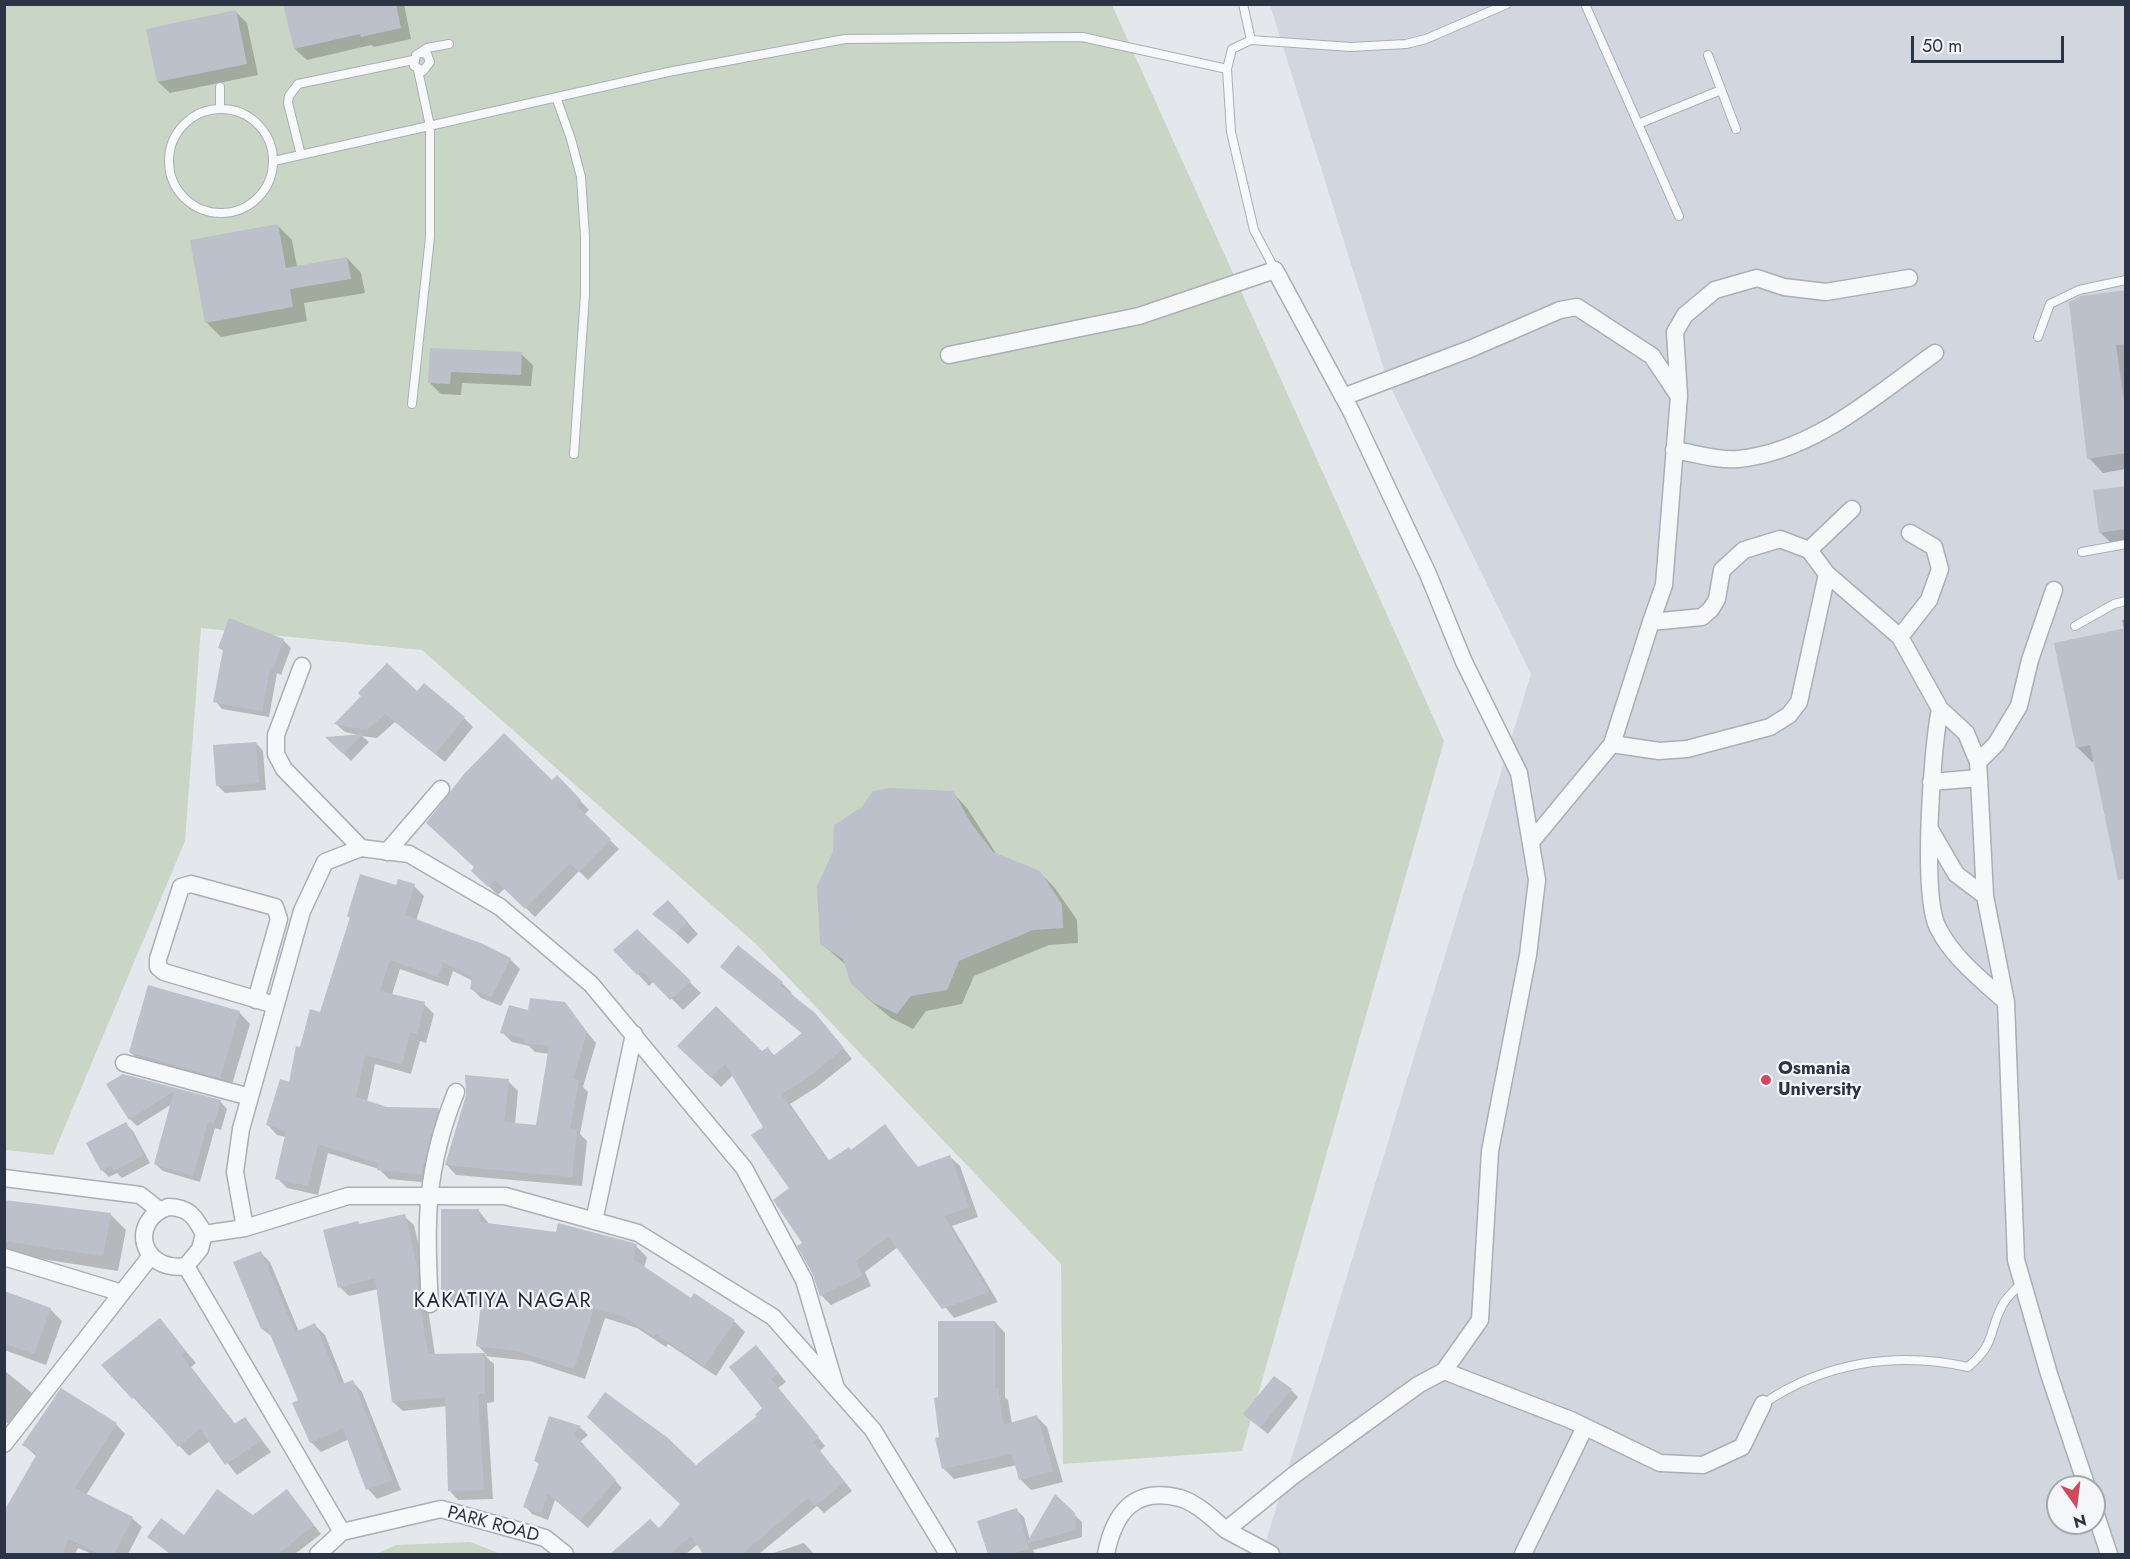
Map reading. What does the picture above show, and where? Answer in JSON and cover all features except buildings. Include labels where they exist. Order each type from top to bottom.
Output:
[{"type":"street","points":[[948,355],[1139,316],[1275,270],[1343,397],[1428,574],[1464,662],[1519,773],[1537,880],[1528,956],[1490,1151],[1480,1320],[1444,1371],[1408,1392],[1294,1475],[1226,1530]]},
{"type":"street","points":[[1531,842],[1612,744],[1664,585],[1679,396],[1675,332],[1685,315],[1715,290],[1756,278],[1784,287],[1826,292],[1909,278]]},
{"type":"street","points":[[1343,397],[1470,349],[1560,310],[1577,307],[1652,356],[1679,396]]},
{"type":"street","points":[[1674,450],[1736,459],[1772,452],[1832,426],[1935,353]]},
{"type":"street","points":[[1809,550],[1852,509]]},
{"type":"street","points":[[1900,637],[1929,600],[1940,569],[1934,547],[1910,533]]},
{"type":"street","points":[[1651,621],[1702,617],[1707,614],[1717,599],[1722,570],[1744,550],[1780,539],[1809,550],[1827,574],[1900,637],[1940,709],[1966,733],[1979,770],[1985,896],[2006,1002],[2016,1260],[2083,1475]]},
{"type":"street","points":[[1612,744],[1659,751],[1688,749],[1770,727],[1789,716],[1799,702],[1827,574]]},
{"type":"street","points":[[1931,782],[1979,770],[1996,744],[2019,706],[2030,660],[2054,590]]},
{"type":"street","points":[[302,666],[276,735],[276,754],[284,769],[361,848]]},
{"type":"street","points":[[1940,709],[1934,738],[1930,830],[1931,890],[1937,927],[1957,957],[2006,1002]]},
{"type":"street","points":[[387,852],[441,789]]},
{"type":"street","points":[[1930,830],[1956,874],[1985,896]]},
{"type":"street","points":[[245,1228],[236,1172],[241,1129],[302,910],[325,862],[361,848],[409,854],[500,907],[591,984],[744,1168],[804,1280],[836,1388]]},
{"type":"street","points":[[256,1000],[279,919],[278,911],[275,908],[190,884],[181,887],[158,959],[158,967],[164,972],[256,1000],[275,1005]]},
{"type":"street","points":[[594,1221],[634,1034]]},
{"type":"street","points":[[124,1063],[250,1097]]},
{"type":"street","points":[[430,1304],[426,1233],[428,1196],[440,1131],[456,1092]]},
{"type":"street","points":[[4,1178],[140,1195],[159,1210]]},
{"type":"street","points":[[204,1234],[245,1228],[348,1196],[505,1196],[638,1233],[773,1317],[873,1430],[948,1554]]},
{"type":"street","points":[[4,1444],[150,1257],[145,1231],[149,1219],[159,1210],[168,1207],[186,1210],[194,1216],[204,1234],[200,1249],[186,1266],[172,1268],[150,1257]]},
{"type":"street","points":[[4,1257],[122,1293]]},
{"type":"street","points":[[186,1266],[342,1532]]},
{"type":"street","points":[[1444,1371],[1586,1427],[1660,1463],[1703,1465],[1742,1448],[1763,1404]]},
{"type":"street","points":[[1523,1554],[1586,1427]]},
{"type":"street","points":[[1106,1554],[1111,1529],[1125,1508],[1148,1497],[1180,1498],[1203,1510],[1226,1530],[1271,1554]]},
{"type":"street","name":"PARK ROAD","points":[[318,1554],[342,1532],[441,1509],[545,1538],[565,1554]]},
{"type":"street","points":[[2103,1535],[2109,1554]]},
{"type":"lane","points":[[1243,4],[1251,40]]},
{"type":"lane","points":[[1275,270],[1254,230],[1231,132],[1227,69],[1232,49],[1251,40],[1351,47],[1406,44],[1426,39],[1507,4]]},
{"type":"lane","points":[[1585,4],[1679,216]]},
{"type":"lane","points":[[274,161],[668,72],[845,39],[1082,37],[1227,69]]},
{"type":"lane","points":[[301,155],[288,103],[292,90],[298,84],[413,60],[426,48],[449,44]]},
{"type":"lane","points":[[418,70],[426,69],[430,62],[426,54],[421,53]]},
{"type":"lane","points":[[1708,55],[1737,129]]},
{"type":"lane","points":[[412,404],[430,237],[430,126],[418,70],[413,60]]},
{"type":"lane","points":[[220,87],[220,109]]},
{"type":"lane","points":[[1638,124],[1721,90]]},
{"type":"lane","points":[[556,98],[571,139],[581,177],[585,236],[585,294],[574,454]]},
{"type":"lane","points":[[220,109],[237,111],[251,118],[267,137],[274,161],[271,179],[262,194],[248,206],[224,213],[214,213],[197,207],[182,196],[173,182],[169,164],[171,148],[178,133],[189,120],[204,112],[220,109]]},
{"type":"lane","points":[[224,213],[225,223]]},
{"type":"lane","points":[[2038,337],[2049,304],[2079,290],[2126,280]]},
{"type":"lane","points":[[2082,552],[2126,544]]},
{"type":"lane","points":[[2075,626],[2114,604],[2126,601]]},
{"type":"lane","points":[[1763,1404],[1789,1386],[1848,1365],[1923,1359],[1968,1367],[1993,1338],[2003,1304],[2022,1282]]},
{"type":"shaded area","name":"Osmania University","points":[[1270,5],[2125,5],[2125,1554],[1262,1554],[1531,674],[1388,382]]},
{"type":"green space","points":[[4,5],[1112,5],[1444,741],[1242,1451],[1063,1464],[1061,1264],[756,944],[422,650],[201,628],[185,841],[53,1155],[5,1150]]},
{"type":"green space","points":[[470,1542],[501,1554],[376,1554],[396,1545]]},
{"type":"place","name":"Osmania University","points":[[1766,1080]]},
{"type":"district","name":"KAKATIYA NAGAR","points":[[503,1302]]}]
